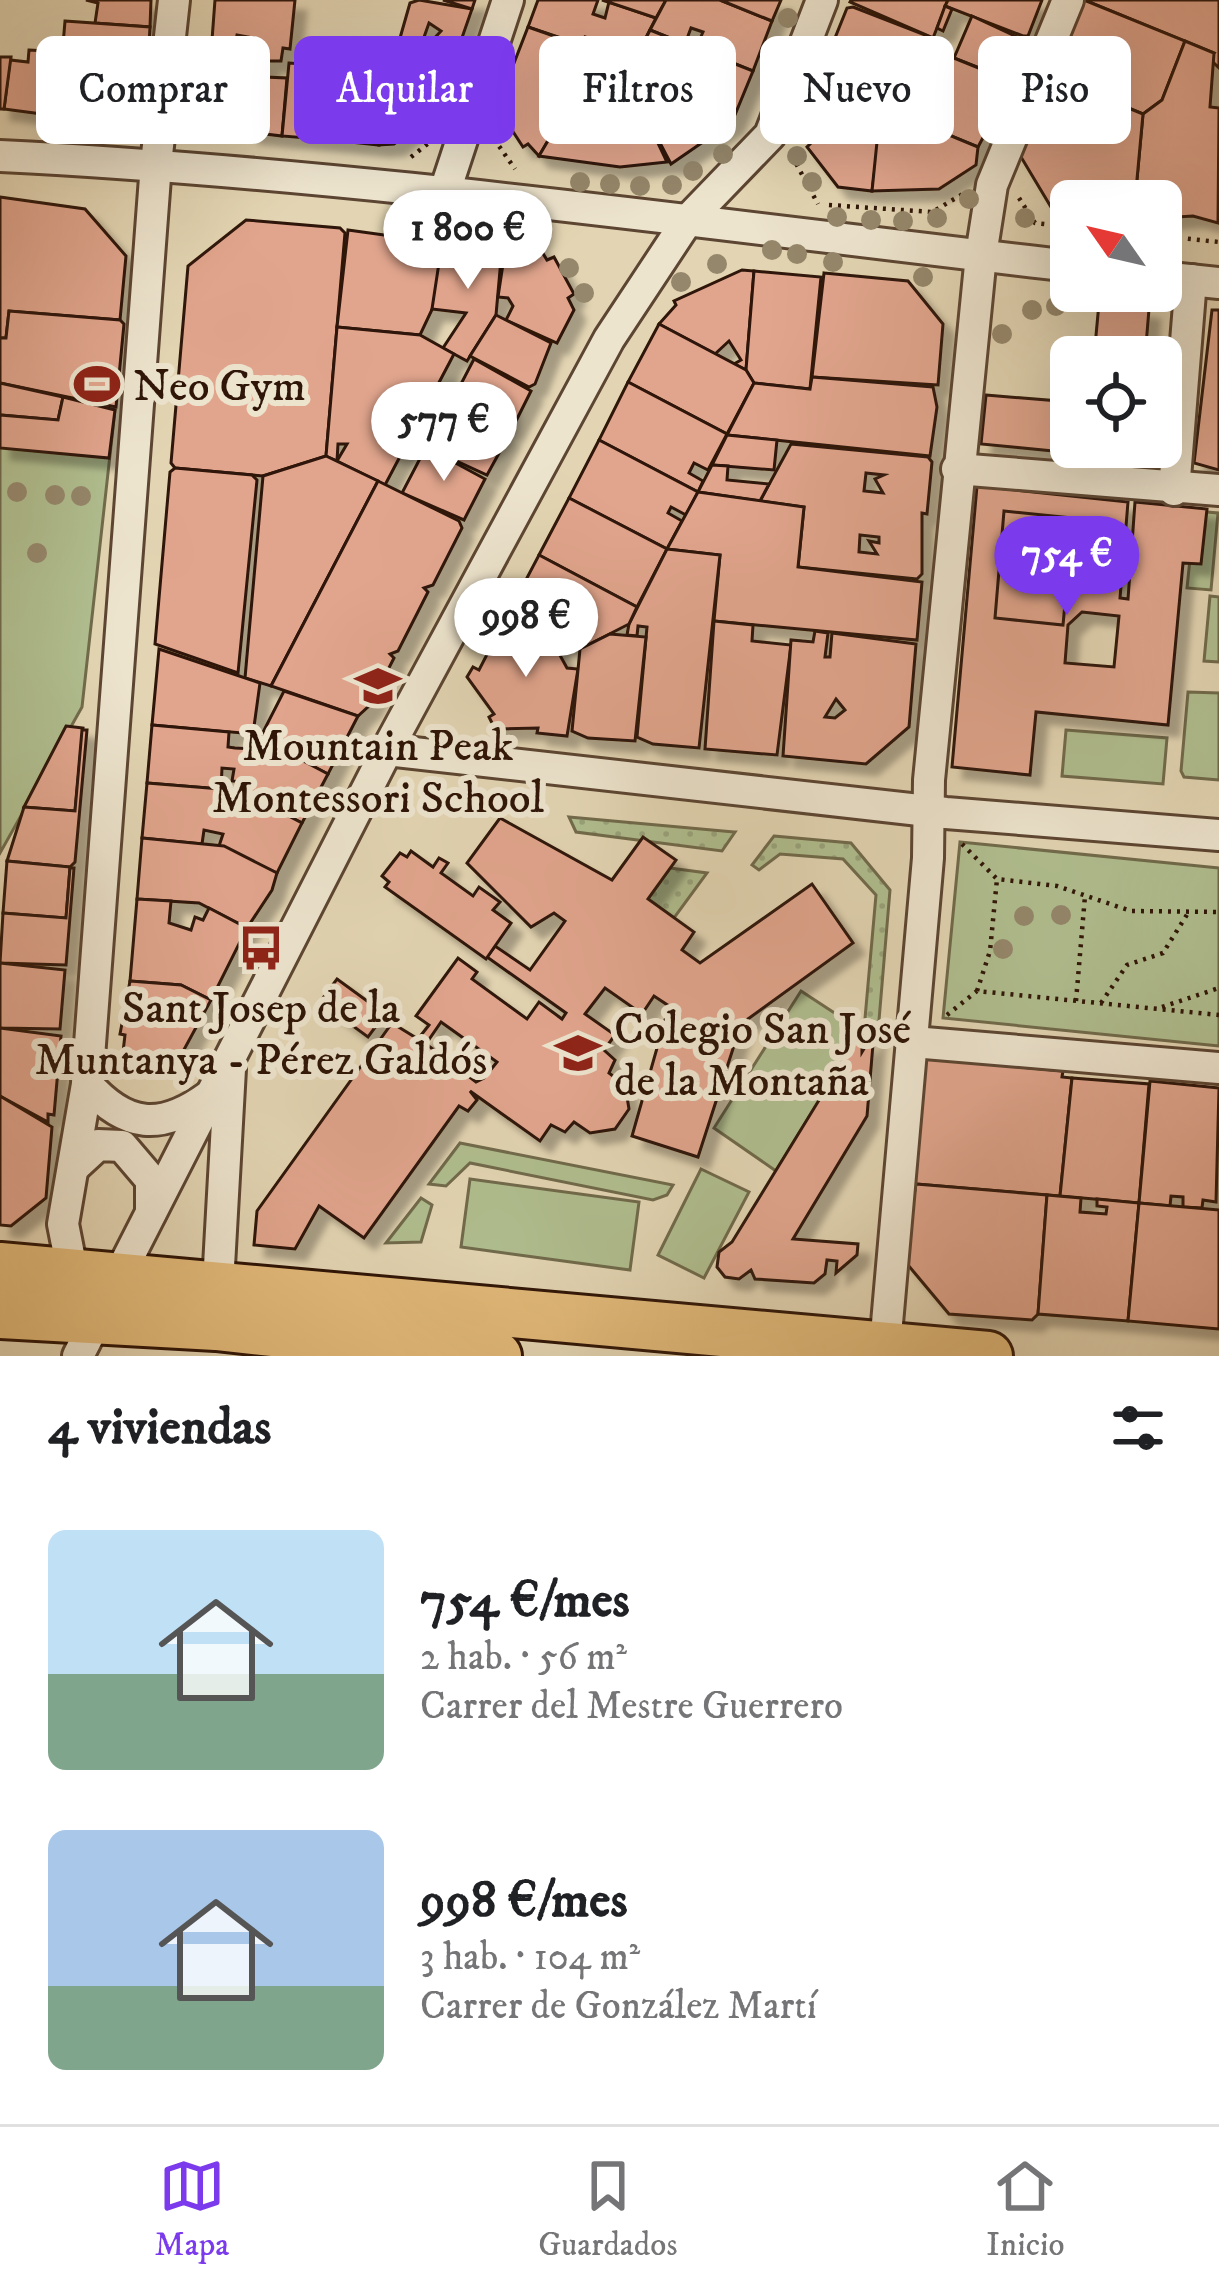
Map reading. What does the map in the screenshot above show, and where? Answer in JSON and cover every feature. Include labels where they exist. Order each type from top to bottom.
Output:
[{"type":"main road","points":[[0,1268],[95,1276],[217,1308],[497,1356]]},
{"type":"main road","points":[[0,1314],[85,1338],[217,1308],[988,1356]]},
{"type":"street","points":[[95,1276],[63,1224],[87,1084],[156,164],[174,0]]},
{"type":"street","points":[[445,191],[508,0]]},
{"type":"street","points":[[85,1338],[95,1276],[151,1213],[387,750],[615,328],[686,221],[770,135],[822,0]]},
{"type":"street","points":[[885,1346],[957,469],[981,256],[992,185],[1068,0]]},
{"type":"street","points":[[0,156],[156,164],[445,191],[1050,264]]},
{"type":"street","points":[[1174,490],[1190,280]]},
{"type":"street","points":[[957,469],[1219,490]]},
{"type":"street","points":[[387,750],[927,811],[1219,835]]},
{"type":"street","points":[[913,1042],[1219,1068]]},
{"type":"street","points":[[217,1308],[226,1113],[235,1045]]},
{"type":"street","points":[[87,1084],[136,1122],[170,1120],[208,1097]]},
{"type":"street","points":[[73,1168],[98,1145],[122,1145],[151,1180],[151,1213]]},
{"type":"path","points":[[497,144],[518,173]]},
{"type":"path","points":[[791,154],[818,204],[932,212],[979,185]]},
{"type":"path","points":[[1012,186],[1035,224],[1050,225]]},
{"type":"path","points":[[1182,238],[1219,242]]},
{"type":"path","points":[[960,842],[997,879],[1057,886],[1131,911],[1219,912]]},
{"type":"path","points":[[943,1018],[976,991],[991,951],[997,879]]},
{"type":"path","points":[[1076,1001],[1085,896]]},
{"type":"path","points":[[1101,1004],[1127,965],[1163,953],[1188,913]]},
{"type":"path","points":[[1154,1009],[1219,988]]},
{"type":"path","points":[[976,991],[1219,1016]]},
{"type":"green space","points":[[63,397],[115,410],[82,707],[0,853],[0,415]]},
{"type":"green space","points":[[1195,511],[1218,513],[1211,590],[1187,588]]},
{"type":"green space","points":[[1210,596],[1219,597],[1219,662],[1204,661]]},
{"type":"green space","points":[[1188,692],[1219,693],[1219,780],[1184,777],[1181,771]]},
{"type":"green space","points":[[1066,730],[1167,738],[1163,784],[1062,776]]},
{"type":"green space","points":[[569,817],[735,832],[722,851],[576,832]]},
{"type":"green space","points":[[774,836],[851,843],[890,890],[878,1032],[862,1052],[876,895],[843,859],[780,854],[759,870],[752,865]]},
{"type":"green space","points":[[960,842],[1219,868],[1219,1046],[943,1018]]},
{"type":"green space","points":[[670,868],[707,873],[674,918],[648,899]]},
{"type":"green space","points":[[801,991],[862,1031],[776,1171],[714,1128]]},
{"type":"green space","points":[[460,1143],[673,1185],[667,1195],[653,1200],[470,1163],[446,1186],[429,1184]]},
{"type":"green space","points":[[701,1169],[749,1192],[704,1278],[658,1255]]},
{"type":"green space","points":[[470,1179],[639,1202],[630,1270],[461,1247]]},
{"type":"green space","points":[[421,1198],[432,1205],[421,1242],[386,1243]]},
{"type":"building","points":[[86,0],[151,0],[150,27],[95,23],[98,3]]},
{"type":"building","points":[[215,0],[295,0],[290,49],[283,48],[281,61],[270,61],[270,36],[212,36]]},
{"type":"building","points":[[419,0],[472,9],[463,36],[436,36],[441,31],[429,23],[424,36],[401,36],[410,3]]},
{"type":"building","points":[[443,0],[475,0],[472,9]]},
{"type":"building","points":[[538,0],[598,0],[593,14],[605,18],[609,2],[656,18],[647,36],[555,36],[528,27]]},
{"type":"building","points":[[602,0],[666,0],[656,18]]},
{"type":"building","points":[[666,0],[720,0],[772,21],[766,36],[760,36],[753,71],[736,64],[736,36],[701,36],[703,32],[691,28],[688,36],[665,36],[650,30]]},
{"type":"building","points":[[720,0],[781,0],[772,21]]},
{"type":"building","points":[[851,0],[948,0],[934,36],[928,36]]},
{"type":"building","points":[[948,0],[1042,0],[1028,36],[945,6]]},
{"type":"building","points":[[1084,0],[1219,0],[1219,68],[1209,58],[1214,53]]},
{"type":"building","points":[[1084,0],[1185,41],[1162,100],[1143,114],[1131,109],[1131,36],[1067,36],[1078,4]]},
{"type":"building","points":[[945,6],[952,9],[943,31],[937,28]]},
{"type":"building","points":[[853,7],[928,36],[836,36],[847,8]]},
{"type":"building","points":[[972,16],[1015,36],[978,36],[978,67],[954,58]]},
{"type":"building","points":[[65,21],[150,27],[149,36],[64,36]]},
{"type":"building","points":[[528,27],[554,36],[539,36],[539,144],[546,144],[539,156],[528,144],[523,147],[515,135],[515,61]]},
{"type":"building","points":[[1185,41],[1214,53],[1210,107],[1219,108],[1218,223],[1182,217],[1182,180],[1137,180],[1143,114],[1162,100]]},
{"type":"building","points":[[29,50],[36,50],[36,113],[4,109],[10,60],[28,62]]},
{"type":"building","points":[[0,57],[11,57],[4,109],[0,109]]},
{"type":"building","points":[[954,58],[978,68],[978,147],[954,137]]},
{"type":"building","points":[[289,63],[294,63],[294,137],[282,136]]},
{"type":"building","points":[[736,64],[753,71],[736,112]]},
{"type":"building","points":[[270,77],[287,78],[282,136],[270,135]]},
{"type":"building","points":[[1131,109],[1143,114],[1137,180],[1050,180],[1050,205],[1018,152],[1022,144],[1131,144]]},
{"type":"building","points":[[954,137],[978,147],[976,165],[939,189],[872,191],[877,144],[954,144]]},
{"type":"building","points":[[546,144],[658,144],[667,162],[620,167],[539,156]]},
{"type":"building","points":[[661,144],[700,144],[671,164]]},
{"type":"building","points":[[878,144],[872,191],[838,187],[807,147]]},
{"type":"building","points":[[0,197],[85,209],[126,256],[120,320],[9,311],[6,338],[0,338]]},
{"type":"building","points":[[246,220],[340,228],[345,233],[326,456],[263,476],[175,468],[171,463],[188,266]]},
{"type":"building","points":[[348,230],[442,243],[436,301],[420,335],[337,327]]},
{"type":"building","points":[[442,243],[502,248],[496,315],[467,361],[443,348],[466,313],[432,309]]},
{"type":"building","points":[[506,244],[539,247],[547,260],[554,257],[574,294],[568,298],[574,310],[557,343],[506,320],[513,306],[508,298],[498,297]]},
{"type":"building","points":[[742,270],[754,271],[746,370],[734,364],[741,360],[729,341],[715,354],[659,324],[676,305],[674,301]]},
{"type":"building","points":[[754,271],[821,277],[810,389],[754,383],[746,370]]},
{"type":"building","points":[[824,273],[908,281],[943,324],[938,385],[812,377]]},
{"type":"building","points":[[1212,310],[1219,310],[1219,470],[1194,463]]},
{"type":"building","points":[[9,311],[120,320],[124,324],[116,407],[0,383],[0,338],[6,338]]},
{"type":"building","points":[[1098,312],[1149,312],[1147,336],[1096,336]]},
{"type":"building","points":[[496,315],[551,343],[535,384],[529,387],[470,356]]},
{"type":"building","points":[[659,324],[746,370],[754,383],[727,434],[628,382]]},
{"type":"building","points":[[337,327],[420,335],[454,354],[385,485],[326,456]]},
{"type":"building","points":[[474,359],[531,391],[511,431],[451,403]]},
{"type":"building","points":[[812,377],[933,387],[937,407],[930,456],[727,435],[754,383],[810,389]]},
{"type":"building","points":[[628,382],[727,434],[708,470],[694,463],[689,473],[703,481],[698,492],[599,440]]},
{"type":"building","points":[[0,383],[63,397],[58,420],[0,415]]},
{"type":"building","points":[[986,395],[1050,400],[1050,451],[981,444]]},
{"type":"building","points":[[63,397],[115,410],[109,458],[0,448],[0,415],[58,420]]},
{"type":"building","points":[[450,402],[509,435],[487,475],[426,447]]},
{"type":"building","points":[[727,435],[777,440],[774,470],[712,465]]},
{"type":"building","points":[[599,440],[698,492],[686,515],[671,507],[668,513],[682,521],[667,549],[569,498]]},
{"type":"building","points":[[791,444],[928,457],[932,462],[927,514],[922,513],[922,574],[917,579],[798,567],[804,507],[760,501]],"holes":[[[866,473],[884,475],[875,479],[883,493],[864,491]],[[860,535],[879,537],[879,543],[869,541],[877,554],[859,552]]]},
{"type":"building","points":[[426,447],[485,479],[464,520],[402,493]]},
{"type":"building","points":[[326,456],[378,481],[271,686],[245,678],[263,476]]},
{"type":"building","points":[[712,465],[728,466],[727,480],[769,484],[760,501],[698,492]]},
{"type":"building","points":[[175,468],[252,475],[257,480],[238,673],[155,644],[170,472]]},
{"type":"building","points":[[378,481],[459,521],[462,528],[433,585],[424,588],[428,592],[398,651],[390,654],[394,658],[370,705],[358,716],[271,686]]},
{"type":"building","points":[[977,486],[1128,502],[1120,598],[1128,599],[1135,502],[1207,509],[1201,564],[1183,563],[1168,725],[1036,712],[1030,775],[952,767]],"holes":[[[1082,612],[1119,616],[1114,667],[1065,663],[1068,625]]]},
{"type":"building","points":[[698,492],[804,507],[798,567],[922,582],[917,640],[714,621],[720,555],[667,549]]},
{"type":"building","points":[[569,498],[667,549],[637,607],[539,555]]},
{"type":"building","points":[[1004,511],[1073,518],[1063,625],[995,618]]},
{"type":"building","points":[[667,549],[720,555],[699,748],[653,744],[637,737],[647,627],[638,626],[637,636],[627,635]]},
{"type":"building","points":[[539,555],[637,607],[629,624],[580,649],[509,612]]},
{"type":"building","points":[[509,612],[560,639],[556,648],[567,668],[578,669],[567,736],[537,733],[538,728],[495,729],[489,717],[494,714],[467,677],[473,667],[479,670]]},
{"type":"building","points":[[714,621],[753,625],[752,641],[791,645],[777,755],[705,749]]},
{"type":"building","points":[[815,631],[828,633],[825,657],[830,657],[832,633],[916,644],[909,727],[866,764],[783,756],[791,640],[813,642]],"holes":[[[836,699],[845,710],[835,718],[825,717]]]},
{"type":"building","points":[[610,634],[646,637],[635,741],[588,738],[572,731],[580,649]]},
{"type":"building","points":[[159,649],[260,683],[253,734],[152,725]]},
{"type":"building","points":[[284,691],[358,716],[328,774],[260,738]]},
{"type":"building","points":[[152,725],[229,732],[228,747],[235,748],[254,749],[260,738],[328,774],[302,823],[240,791],[243,782],[232,781],[234,769],[222,768],[221,789],[147,783]]},
{"type":"building","points":[[66,726],[83,728],[75,811],[24,807]]},
{"type":"building","points":[[82,730],[87,730],[75,862],[70,867],[7,861],[24,807],[75,811]]},
{"type":"building","points":[[147,783],[221,789],[220,798],[232,801],[240,791],[302,823],[277,873],[219,846],[223,834],[204,830],[202,844],[142,838]]},
{"type":"building","points":[[500,818],[612,880],[643,837],[676,860],[648,899],[694,932],[682,950],[700,963],[812,884],[853,943],[741,1024],[698,1157],[632,1136],[669,1006],[654,996],[642,1014],[605,988],[585,1014],[615,1035],[604,1050],[615,1060],[609,1073],[625,1085],[629,1109],[615,1129],[590,1133],[574,1122],[565,1132],[551,1125],[540,1141],[470,1091],[477,1100],[468,1111],[459,1106],[364,1238],[319,1206],[295,1249],[254,1245],[257,1211],[392,1023],[418,1039],[429,1025],[416,1016],[458,958],[477,972],[472,979],[527,1019],[539,1002],[562,1019],[566,1013],[487,957],[495,946],[530,970],[565,921],[554,913],[531,927],[467,863]],"holes":[[[441,1022],[497,1062],[476,1082],[426,1044]]]},
{"type":"building","points":[[142,838],[224,846],[277,873],[272,890],[247,928],[199,903],[137,899]]},
{"type":"building","points":[[411,851],[433,867],[439,858],[448,863],[441,873],[473,896],[479,887],[500,902],[493,910],[511,923],[486,959],[385,887],[389,882],[382,876],[400,853],[407,857]]},
{"type":"building","points":[[7,861],[70,867],[66,918],[3,913]]},
{"type":"building","points":[[70,868],[74,868],[66,965],[0,963],[3,913],[66,918]]},
{"type":"building","points":[[137,899],[171,901],[169,923],[191,930],[195,917],[203,920],[209,908],[247,928],[211,1000],[181,985],[130,981]]},
{"type":"building","points":[[0,963],[65,970],[60,1029],[0,1028]]},
{"type":"building","points":[[337,979],[385,1014],[368,1037],[320,1002]]},
{"type":"building","points":[[130,981],[181,985],[211,1000],[180,1057],[135,1057],[136,1053],[123,1052],[125,1035],[120,1034]]},
{"type":"building","points":[[0,1028],[61,1036],[54,1115],[48,1114],[48,1122],[0,1096]]},
{"type":"building","points":[[862,1030],[862,1052],[874,1032],[867,1116],[793,1239],[858,1244],[857,1255],[836,1273],[837,1261],[827,1260],[825,1274],[814,1283],[755,1279],[751,1270],[739,1279],[725,1277],[717,1267],[719,1252],[732,1242]]},
{"type":"building","points":[[923,1058],[1063,1071],[1062,1077],[1072,1078],[1060,1196],[916,1184],[912,1178]]},
{"type":"building","points":[[1072,1078],[1149,1084],[1139,1203],[1060,1196]]},
{"type":"building","points":[[1150,1081],[1219,1088],[1216,1202],[1203,1200],[1202,1208],[1183,1207],[1183,1197],[1171,1196],[1170,1206],[1139,1203]]},
{"type":"building","points":[[0,1096],[52,1127],[46,1198],[11,1226],[0,1225]]},
{"type":"building","points":[[916,1184],[1047,1195],[1038,1314],[1032,1320],[949,1314],[903,1259]]},
{"type":"building","points":[[1047,1195],[1081,1198],[1080,1212],[1106,1214],[1107,1207],[1097,1206],[1097,1199],[1139,1203],[1128,1321],[1038,1314]]},
{"type":"building","points":[[1139,1203],[1219,1210],[1219,1329],[1128,1321]]},
{"type":"place","name":"Neo Gym","points":[[97,384]]},
{"type":"place","name":"Mountain Peak Montessori School","points":[[378,686]]},
{"type":"place","name":"Sant Josep de la Muntanya - Pérez Galdós","points":[[261,948]]},
{"type":"place","name":"Colegio San José de la Montaña","points":[[578,1053]]}]
